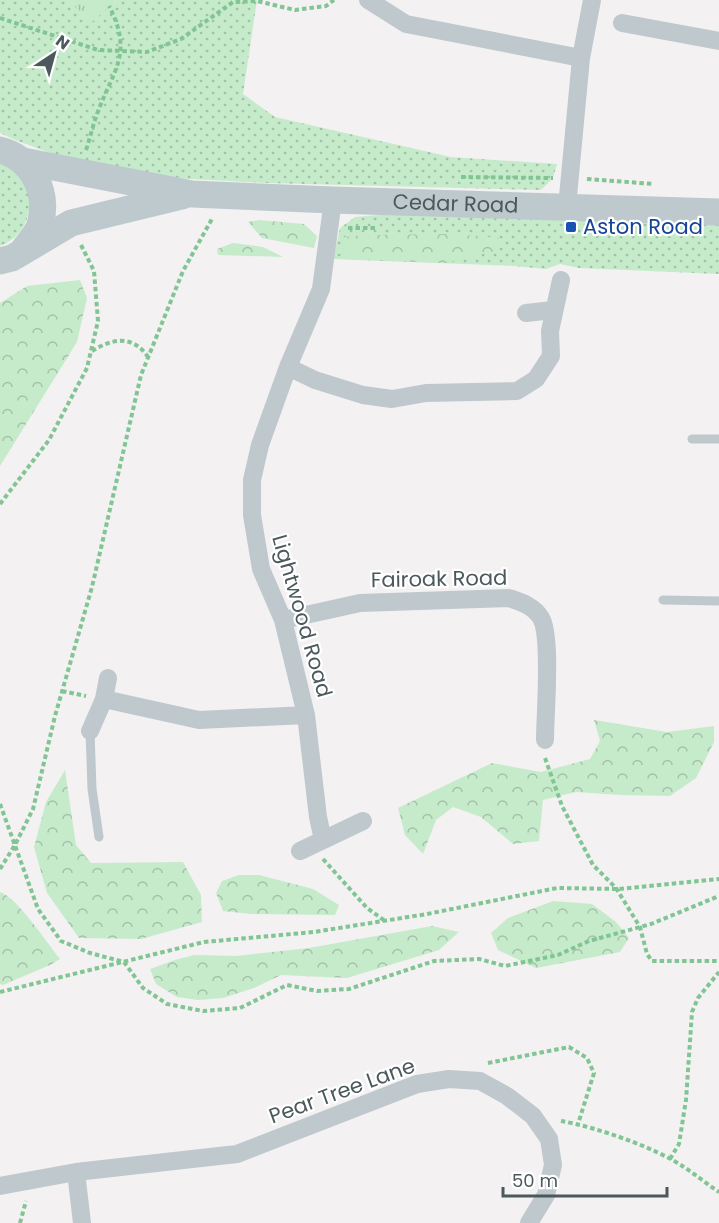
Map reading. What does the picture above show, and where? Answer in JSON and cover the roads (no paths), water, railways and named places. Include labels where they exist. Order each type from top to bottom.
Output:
[{"type":"street","points":[[368,0],[406,24],[581,58]]},
{"type":"street","points":[[567,207],[581,58],[592,0]]},
{"type":"street","points":[[622,23],[719,41]]},
{"type":"street","points":[[9,153],[197,205]]},
{"type":"street","points":[[9,153],[35,175],[43,200],[41,222],[35,236],[24,249]]},
{"type":"street","name":"Cedar Road","points":[[197,205],[333,200],[719,212]]},
{"type":"street","name":"Lightwood Road","points":[[323,840],[318,817],[306,715],[283,620],[261,569],[252,515],[252,480],[260,445],[288,367],[321,289],[333,200]]},
{"type":"street","points":[[0,261],[12,258],[24,249],[71,224],[197,205]]},
{"type":"street","points":[[288,367],[315,380],[363,395],[392,399],[426,393],[517,391],[536,379],[551,356],[550,331],[561,280]]},
{"type":"street","points":[[526,313],[553,310]]},
{"type":"street","name":"Fairoak Road","points":[[283,620],[360,603],[509,598],[528,605],[540,617],[547,634],[545,740]]},
{"type":"street","points":[[90,730],[104,699],[108,678]]},
{"type":"street","points":[[104,699],[199,720],[306,715]]},
{"type":"street","points":[[300,851],[363,821]]},
{"type":"street","name":"Pear Tree Lane","points":[[0,1186],[76,1172],[237,1154],[417,1084],[449,1079],[480,1081],[507,1096],[533,1116],[549,1139],[553,1165],[546,1195],[529,1223]]},
{"type":"street","points":[[76,1172],[82,1223]]},
{"type":"lane","points":[[692,439],[719,440]]},
{"type":"lane","points":[[663,600],[719,601]]},
{"type":"lane","points":[[90,730],[92,789],[99,837]]},
{"type":"place","name":"Aston Road","points":[[571,227]]}]
